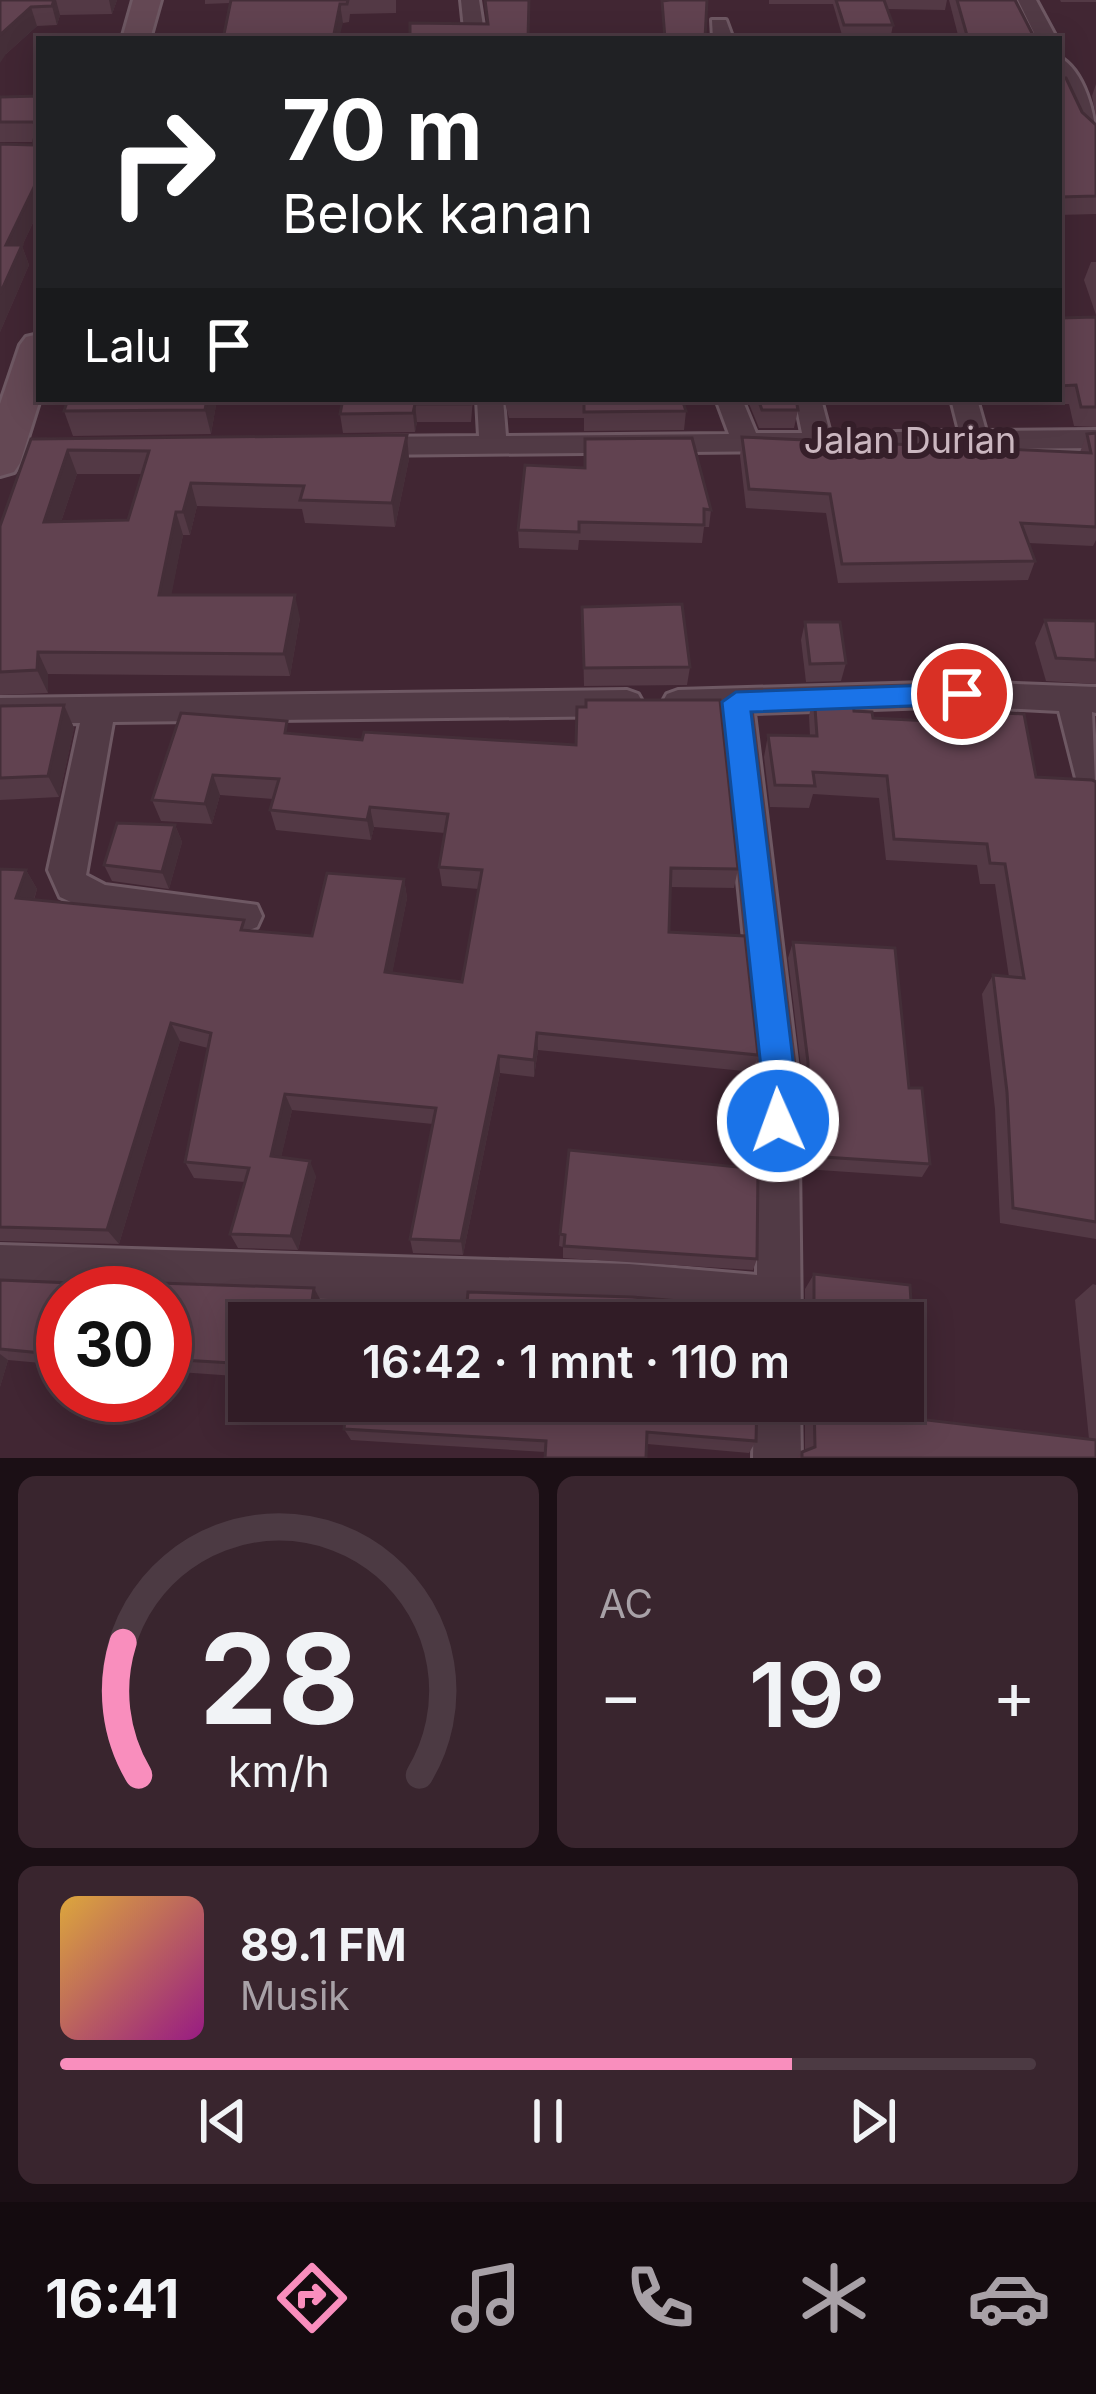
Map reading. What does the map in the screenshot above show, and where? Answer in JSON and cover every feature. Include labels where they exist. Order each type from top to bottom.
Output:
[{"type":"street","points":[[137,36],[147,0]]},
{"type":"street","points":[[470,0],[475,36]]},
{"type":"street","points":[[1027,0],[1045,36]]},
{"type":"street","points":[[1062,69],[1096,136]]},
{"type":"street","points":[[11,454],[36,357]]},
{"type":"street","points":[[490,402],[493,445]]},
{"type":"street","points":[[730,402],[746,440]]},
{"type":"street","points":[[809,402],[818,441]]},
{"type":"street","points":[[965,402],[975,441]]},
{"type":"street","name":"Jalan Durian","points":[[333,446],[1096,439]]},
{"type":"street","points":[[0,711],[736,702],[962,694],[1084,701],[1096,790]]},
{"type":"street","points":[[736,702],[778,1077],[779,1302]]},
{"type":"street","points":[[100,708],[66,870],[73,886],[101,900],[244,916]]},
{"type":"street","points":[[0,1267],[629,1286],[725,1302]]},
{"type":"street","points":[[777,1422],[777,1458]]},
{"type":"building","points":[[0,0],[54,0],[52,6],[31,7],[0,35]]},
{"type":"building","points":[[231,0],[348,0],[340,4],[334,36],[224,36]]},
{"type":"building","points":[[485,0],[529,0],[528,36],[410,36],[410,23],[488,24]]},
{"type":"building","points":[[707,0],[705,36],[665,36],[662,1]]},
{"type":"building","points":[[836,0],[884,0],[893,25],[844,25]]},
{"type":"building","points":[[957,0],[1015,0],[1033,36],[967,36]]},
{"type":"building","points":[[1062,78],[1082,112],[1096,125],[1096,196],[1062,197]]},
{"type":"building","points":[[36,96],[36,125],[0,122],[0,97]]},
{"type":"building","points":[[36,131],[36,183],[6,245],[22,245],[0,294],[0,144],[33,145]]},
{"type":"building","points":[[1096,317],[1096,407],[1081,407],[1076,385],[1062,386],[1062,318]]},
{"type":"building","points":[[67,402],[206,402],[205,410],[64,411]]},
{"type":"building","points":[[342,402],[470,402],[415,404],[413,413],[340,414]]},
{"type":"building","points":[[584,402],[683,402],[686,411],[584,412]]},
{"type":"building","points":[[759,402],[797,402],[798,410],[762,410]]},
{"type":"building","points":[[1096,433],[1096,527],[1021,523],[1035,561],[842,564],[830,494],[749,489],[742,437],[1091,453],[1087,434]]},
{"type":"building","points":[[407,435],[392,503],[300,500],[304,486],[191,483],[183,512],[176,512],[159,595],[295,595],[284,654],[38,652],[37,670],[0,672],[0,526],[31,439]],"holes":[[[68,450],[149,451],[128,520],[44,522]]]},
{"type":"building","points":[[692,438],[711,510],[704,509],[704,525],[579,522],[579,532],[518,530],[525,465],[585,468],[585,439]]},
{"type":"building","points":[[682,604],[690,667],[584,668],[582,607]]},
{"type":"building","points":[[1045,620],[1096,621],[1096,660],[1056,658]]},
{"type":"building","points":[[805,622],[840,622],[846,663],[810,664]]},
{"type":"building","points":[[852,693],[854,711],[872,712],[873,718],[968,723],[966,711],[1024,714],[1036,777],[1096,782],[1096,1222],[1013,1208],[1007,1092],[993,975],[1024,978],[1005,864],[990,863],[987,844],[894,839],[887,776],[813,772],[815,786],[775,785],[768,735],[817,736],[814,694]]},
{"type":"building","points":[[586,700],[720,700],[738,869],[671,868],[669,932],[745,936],[758,1055],[537,1033],[534,1060],[499,1056],[461,1241],[410,1239],[436,1108],[285,1094],[271,1156],[310,1161],[291,1236],[230,1234],[249,1168],[185,1162],[211,1033],[171,1023],[107,1230],[0,1227],[0,869],[26,870],[16,898],[244,920],[241,930],[312,936],[327,873],[404,879],[385,972],[462,982],[482,870],[439,867],[448,814],[370,807],[367,820],[270,810],[279,779],[213,775],[205,804],[152,800],[181,713],[287,721],[285,733],[362,740],[364,732],[576,745],[577,707],[586,707]]},
{"type":"building","points":[[64,705],[48,776],[0,778],[0,706]]},
{"type":"building","points":[[117,823],[175,825],[162,872],[104,865]]},
{"type":"building","points":[[793,942],[895,948],[909,1088],[922,1088],[930,1164],[809,1156],[808,1062]]},
{"type":"building","points":[[569,1150],[758,1169],[757,1259],[564,1246],[565,1235],[560,1234]]},
{"type":"building","points":[[814,1274],[910,1285],[911,1302],[814,1302]]},
{"type":"building","points":[[0,1280],[36,1282],[36,1352],[0,1349]]},
{"type":"building","points":[[192,1284],[314,1288],[312,1302],[228,1302],[228,1363],[192,1361]]},
{"type":"building","points":[[468,1292],[690,1302],[467,1302]]},
{"type":"building","points":[[924,1420],[1096,1440],[1096,1458],[802,1458],[802,1452],[815,1447],[814,1422]]},
{"type":"building","points":[[345,1422],[756,1422],[756,1441],[647,1432],[646,1458],[545,1458],[546,1441],[344,1429]]},
{"type":"route","points":[[778,1121],[778,1077],[736,702],[962,694]]}]
